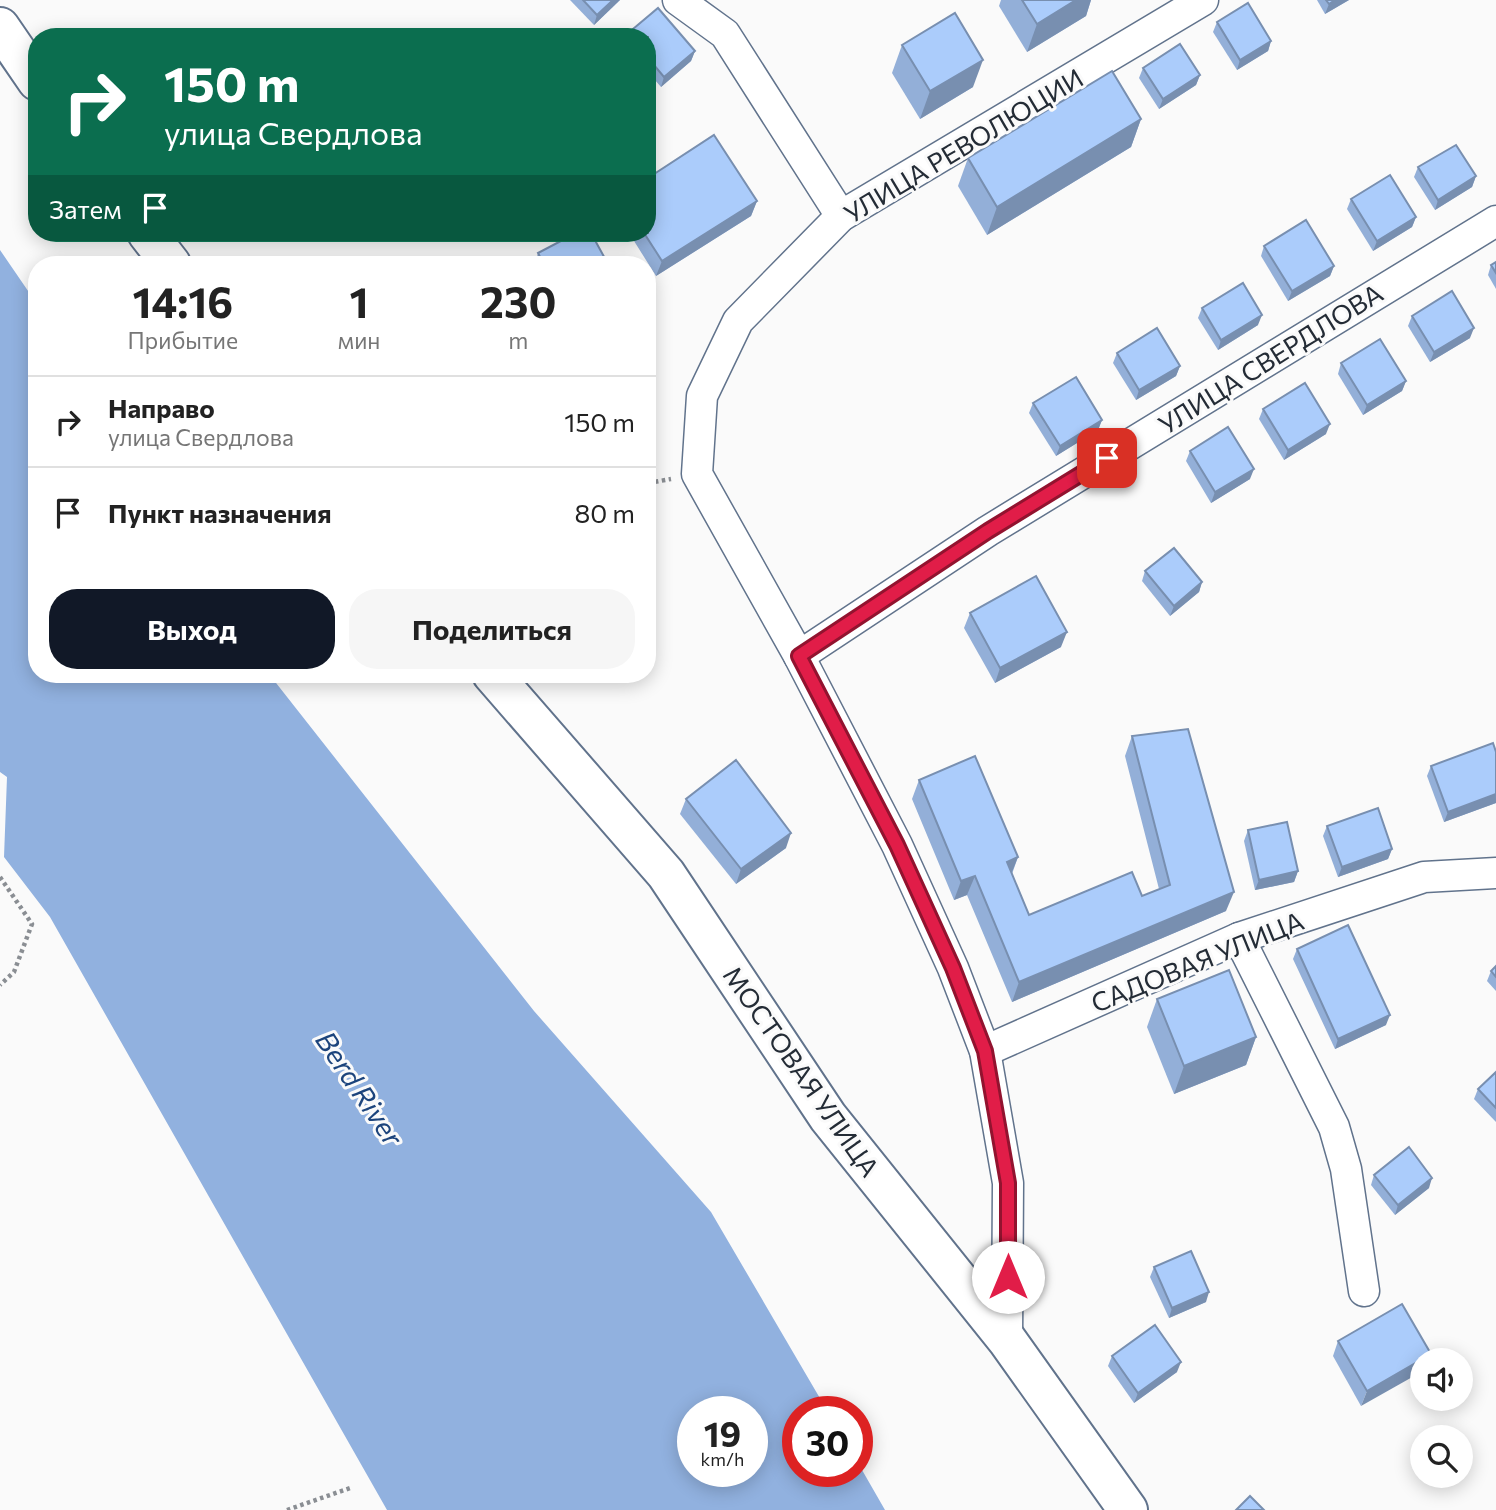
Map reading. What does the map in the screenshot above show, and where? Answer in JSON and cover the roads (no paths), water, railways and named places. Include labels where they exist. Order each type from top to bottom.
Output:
[{"type":"street","points":[[678,0],[725,34],[842,216]]},
{"type":"street","name":"УЛИЦА РЕВОЛЮЦИИ","points":[[1007,1339],[1008,1183],[985,1051],[953,968],[897,845],[799,656],[697,474],[702,396],[738,321],[842,216],[1203,0]]},
{"type":"street","points":[[0,27],[28,68]]},
{"type":"street","name":"УЛИЦА СВЕРДЛОВА","points":[[799,656],[988,531],[1496,221]]},
{"type":"street","points":[[154,242],[165,256]]},
{"type":"street","name":"МОСТОВАЯ УЛИЦА","points":[[500,683],[666,874],[828,1117],[1007,1339],[1128,1510]]},
{"type":"street","name":"САДОВАЯ УЛИЦА","points":[[985,1051],[1239,938],[1424,877],[1496,873]]},
{"type":"street","points":[[1239,938],[1334,1127],[1346,1169],[1364,1291]]},
{"type":"water","name":"Berd River","points":[[0,250],[28,291],[28,683],[276,683],[534,1011],[711,1212],[819,1396],[782,1396],[782,1487],[872,1487],[885,1510],[387,1510],[50,917],[4,857],[7,777],[0,772]]}]
